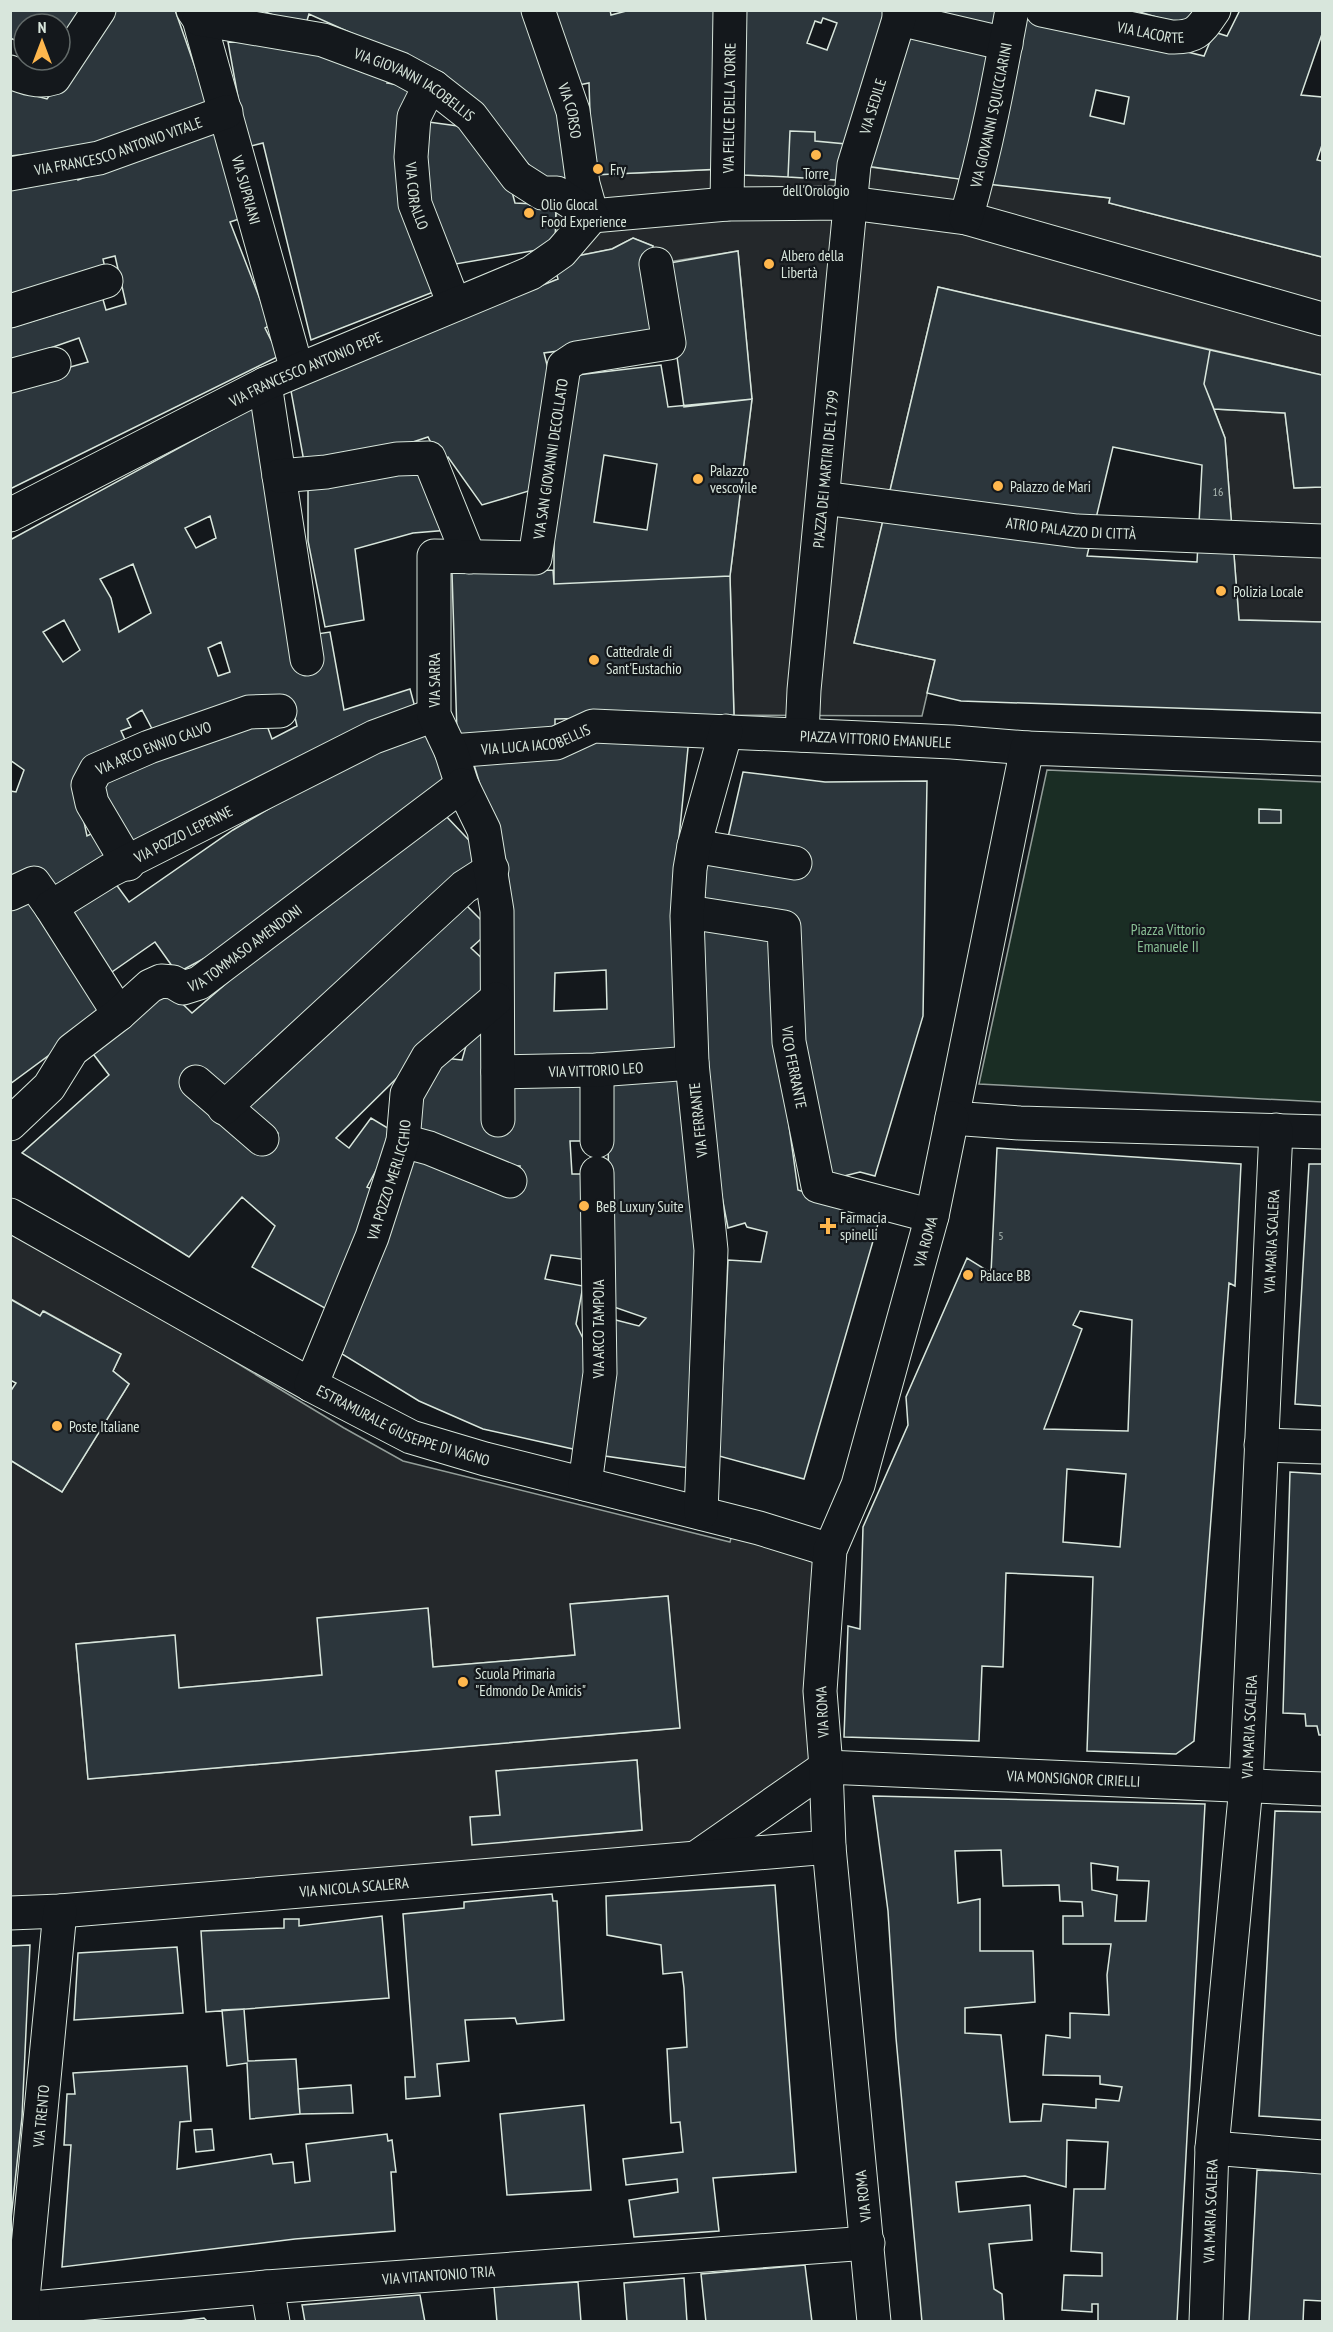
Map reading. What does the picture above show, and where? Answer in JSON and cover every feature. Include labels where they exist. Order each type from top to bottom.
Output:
[{"type":"street","points":[[10,72],[29,79],[46,81],[54,78],[99,10]]},
{"type":"street","name":"VIA CORSO","points":[[538,10],[573,111],[583,184],[592,216]]},
{"type":"street","name":"VIA FELICE DELLA TORRE","points":[[727,204],[730,10]]},
{"type":"street","name":"VIA GIOVANNI SQUICCIARINI","points":[[966,218],[982,160],[1012,10]]},
{"type":"street","name":"VIA LACORTE","points":[[1042,10],[1160,35],[1187,38],[1198,33],[1214,10]]},
{"type":"street","name":"VIA GIOVANNI IACOBELLIS","points":[[196,15],[323,40],[401,69],[434,87],[471,116],[517,177],[542,193],[557,193],[592,216]]},
{"type":"street","name":"VIA SUPRIANI","points":[[196,15],[226,112],[297,370]]},
{"type":"street","points":[[899,15],[1006,44]]},
{"type":"street","name":"VIA SEDILE","points":[[850,203],[854,165],[899,15]]},
{"type":"street","name":"VIA CORALLO","points":[[434,87],[424,97],[414,117],[411,157],[415,204],[454,304]]},
{"type":"street","name":"VIA FRANCESCO ANTONIO VITALE","points":[[10,174],[99,158],[226,112]]},
{"type":"street","points":[[592,216],[727,204],[850,203],[966,218],[1323,319]]},
{"type":"street","name":"PIAZZA DEI MARTIRI DEL 1799","points":[[802,735],[804,690],[850,203]]},
{"type":"street","name":"VIA FRANCESCO ANTONIO PEPE","points":[[10,515],[266,384],[531,273],[561,252],[592,216]]},
{"type":"street","name":"VIA SAN GIOVANNI DECOLLATO","points":[[469,557],[535,558],[564,366],[576,358],[669,343],[657,264]]},
{"type":"street","points":[[10,311],[106,281]]},
{"type":"street","points":[[10,376],[54,364]]},
{"type":"street","points":[[266,384],[307,659]]},
{"type":"street","points":[[279,476],[327,472],[397,459],[429,458],[469,557]]},
{"type":"street","name":"ATRIO PALAZZO DI CITTÀ","points":[[823,498],[1077,531],[1323,541]]},
{"type":"street","name":"VIA SARRA","points":[[469,557],[434,556],[434,715],[451,751],[462,785],[484,830],[492,869],[497,911],[498,1120]]},
{"type":"street","name":"VIA ARCO ENNIO CALVO","points":[[128,864],[92,803],[88,785],[96,770],[149,747],[249,712],[280,711]]},
{"type":"street","name":"VIA POZZO LEPENNE","points":[[51,907],[109,872],[374,737],[434,715]]},
{"type":"street","name":"VIA LUCA IACOBELLIS","points":[[451,751],[556,743],[593,726],[726,731]]},
{"type":"street","name":"PIAZZA VITTORIO EMANUELE","points":[[726,731],[1027,748],[1323,759]]},
{"type":"street","name":"VIA FERRANTE","points":[[701,1513],[711,1250],[692,1063],[687,912],[693,846],[726,731]]},
{"type":"street","name":"VIA ROMA","points":[[874,2322],[829,1847],[820,1691],[830,1550],[858,1485],[932,1216],[1027,748]]},
{"type":"street","name":"VIA TOMMASO AMENDONI","points":[[10,1124],[49,1088],[72,1050],[119,1014],[150,986],[161,981],[173,982],[183,988],[198,983],[462,785]]},
{"type":"street","points":[[693,846],[795,863]]},
{"type":"street","points":[[224,1108],[464,886],[492,869]]},
{"type":"street","points":[[10,894],[33,883],[51,907],[119,1014]]},
{"type":"street","name":"VICO FERRANTE","points":[[687,912],[784,927],[789,1041],[818,1186],[932,1216]]},
{"type":"street","name":"VIA POZZO MERLICCHIO","points":[[311,1385],[372,1238],[403,1141],[406,1094],[428,1057],[496,999]]},
{"type":"street","name":"VIA VITTORIO LEO","points":[[498,1072],[597,1070],[692,1063]]},
{"type":"street","points":[[597,1070],[597,1141]]},
{"type":"street","points":[[196,1082],[262,1139]]},
{"type":"street","points":[[952,1118],[1020,1123],[1323,1132]]},
{"type":"street","name":"VIA MARIA SCALERA","points":[[1206,2322],[1212,2148],[1246,1786],[1276,1130]]},
{"type":"street","points":[[403,1141],[429,1148],[510,1181]]},
{"type":"street","name":"VIA ARCO TAMPOIA","points":[[585,1484],[600,1373],[597,1173]]},
{"type":"street","name":"ESTRAMURALE GIUSEPPE DI VAGNO","points":[[10,1215],[311,1385],[411,1437],[485,1459],[701,1513],[830,1550]]},
{"type":"street","points":[[1262,1445],[1323,1447]]},
{"type":"street","points":[[697,1857],[826,1767]]},
{"type":"street","name":"VIA MONSIGNOR CIRIELLI","points":[[826,1767],[1323,1789]]},
{"type":"street","name":"VIA NICOLA SCALERA","points":[[10,1913],[60,1911],[829,1847]]},
{"type":"street","name":"VIA TRENTO","points":[[19,2313],[60,1911]]},
{"type":"street","points":[[1212,2148],[1323,2157]]},
{"type":"street","name":"VIA VITANTONIO TRIA","points":[[19,2313],[267,2287],[868,2243]]},
{"type":"street","points":[[267,2287],[273,2322]]},
{"type":"green space","name":"Piazza Vittorio Emanuele II","points":[[1047,770],[1322,782],[1322,1102],[979,1084]]},
{"type":"shaded area","points":[[841,165],[1110,198],[1109,203],[1322,257],[1322,375],[938,287],[854,643],[935,660],[922,716],[734,715],[730,576],[752,399],[738,251],[649,265],[653,246],[633,238],[612,249],[567,258],[555,247],[558,179],[592,175],[723,169],[835,180]]},
{"type":"shaded area","points":[[1214,409],[1285,413],[1294,488],[1322,487],[1322,622],[1239,620],[1225,438]]},
{"type":"shaded area","points":[[11,1215],[164,1319],[403,1461],[730,1542],[735,1523],[830,1550],[826,1767],[697,1857],[11,1913],[10,1460],[62,1492],[129,1384],[113,1371],[121,1354],[44,1311],[40,1316],[11,1299]],"holes":[[[668,1596],[679,1728],[88,1779],[76,1644],[174,1635],[179,1688],[322,1675],[318,1618],[428,1609],[433,1667],[575,1655],[571,1604]],[[637,1760],[642,1830],[473,1844],[500,1815],[497,1771]]]},
{"type":"building","points":[[10,10],[92,10],[72,41],[72,12],[12,12],[12,39],[10,38]]},
{"type":"building","points":[[114,10],[175,10],[208,104],[93,147],[10,156],[10,89],[47,99],[67,72],[72,72],[72,66]]},
{"type":"building","points":[[260,10],[526,10],[569,124],[574,177],[543,180],[484,116],[429,68],[309,14],[305,27]]},
{"type":"building","points":[[549,10],[610,10],[611,15],[630,10],[721,10],[723,169],[592,175],[589,83],[574,86]]},
{"type":"building","points":[[739,10],[887,10],[846,144],[815,141],[815,132],[790,131],[788,177],[743,175]],"holes":[[[823,18],[837,23],[827,50],[807,43],[815,21],[821,23]]]},
{"type":"building","points":[[917,10],[1002,10],[999,34]]},
{"type":"building","points":[[1133,10],[1197,10],[1186,26]]},
{"type":"building","points":[[1240,10],[1322,10],[1322,34],[1301,95],[1322,97],[1322,145],[1317,160],[1322,161],[1322,257],[1109,203],[1110,198],[987,184],[1024,12],[1204,56],[1214,32],[1227,36]],"holes":[[[1096,90],[1129,97],[1124,124],[1090,116]]]},
{"type":"building","points":[[906,25],[997,46],[966,180],[865,166]]},
{"type":"building","points":[[228,42],[263,43],[325,57],[390,77],[387,83],[415,88],[441,289],[311,340],[263,143],[247,147]]},
{"type":"building","points":[[421,121],[458,126],[507,173],[515,203],[556,205],[555,247],[444,266],[428,191]]},
{"type":"building","points":[[218,126],[248,216],[230,222],[270,325],[265,328],[279,356],[10,489],[10,384],[88,362],[79,338],[10,362],[10,328],[65,311],[100,289],[106,310],[126,304],[115,256],[103,259],[106,273],[58,279],[60,289],[10,300],[10,183],[75,170],[78,180]]},
{"type":"building","name":"Torre dell'Orologio","points":[[790,131],[815,132],[815,141],[846,144],[836,180],[788,177]]},
{"type":"building","points":[[633,238],[653,246],[649,265],[662,337],[544,353],[551,381],[532,490],[482,505],[448,457],[441,462],[428,437],[383,452],[305,467],[291,391],[438,326],[558,279],[556,272],[567,258],[612,249]]},
{"type":"building","points":[[738,251],[752,399],[684,407],[664,264]]},
{"type":"building","name":"Palazzo de Mari","points":[[938,287],[1210,350],[1204,384],[1225,438],[1239,620],[1322,622],[1322,713],[961,701],[927,693],[935,660],[854,643]],"holes":[[[1113,447],[1202,465],[1197,562],[1087,556]]]},
{"type":"building","points":[[1210,350],[1322,375],[1322,487],[1294,488],[1285,413],[1214,409],[1204,384]]},
{"type":"building","name":"Palazzo vescovile","points":[[661,365],[668,407],[752,399],[730,576],[554,584],[554,532],[577,375]],"holes":[[[604,455],[657,464],[647,530],[594,522]]]},
{"type":"building","points":[[256,406],[275,482],[304,636],[330,632],[344,710],[410,689],[416,711],[355,736],[131,848],[94,785],[151,753],[263,715],[272,739],[297,726],[291,701],[241,705],[157,738],[142,710],[127,719],[131,727],[121,731],[127,744],[88,765],[79,782],[81,808],[87,836],[99,830],[116,859],[46,894],[34,875],[10,886],[10,791],[16,792],[24,770],[10,760],[10,540]],"holes":[[[210,516],[216,538],[196,548],[185,528]],[[133,564],[151,613],[119,632],[111,598],[100,579]],[[64,620],[80,650],[63,662],[43,632]],[[221,642],[230,672],[218,676],[208,648]]]},
{"type":"building","points":[[423,464],[449,530],[413,533],[355,549],[364,620],[325,627],[308,541],[308,487]]},
{"type":"building","name":"Cattedrale di Sant'Eustachio","points":[[553,570],[554,584],[730,576],[734,715],[555,719],[555,731],[457,734],[452,573]]},
{"type":"building","points":[[424,729],[447,783],[231,944],[177,973],[155,942],[109,974],[66,911],[110,876],[129,902],[233,830],[378,744]]},
{"type":"building","points":[[598,736],[689,738],[672,907],[678,1059],[514,1064],[502,856],[474,765]],"holes":[[[606,970],[607,1009],[554,1011],[555,973]]]},
{"type":"building","points":[[743,772],[825,782],[927,781],[923,1016],[875,1176],[860,1172],[832,1179],[798,1016],[796,917],[697,904],[702,858],[726,846]]},
{"type":"building","points":[[1259,809],[1281,810],[1281,823],[1259,823]]},
{"type":"building","points":[[445,815],[483,855],[226,1095],[260,1150],[278,1133],[242,1108],[463,902],[491,930],[471,948],[489,965],[494,976],[457,1019],[336,1138],[349,1148],[371,1118],[396,1133],[367,1187],[380,1192],[330,1311],[252,1267],[275,1226],[242,1197],[189,1257],[22,1153],[109,1075],[91,1051],[166,988],[192,1013],[309,912]]},
{"type":"building","points":[[31,892],[109,1011],[10,1084],[10,904]]},
{"type":"building","points":[[698,923],[777,937],[778,1047],[798,1190],[880,1217],[804,1479],[719,1456],[728,1260],[761,1262],[767,1232],[747,1227],[745,1223],[728,1228],[703,1098]]},
{"type":"building","points":[[470,1032],[495,1036],[485,1128],[509,1131],[511,1080],[588,1077],[591,1141],[570,1141],[572,1174],[588,1174],[588,1260],[551,1255],[545,1279],[583,1286],[576,1324],[594,1361],[582,1451],[483,1429],[419,1401],[342,1354],[404,1151],[518,1188],[520,1166],[481,1166],[407,1131],[434,1057],[462,1060]]},
{"type":"building","points":[[683,1070],[697,1258],[689,1468],[605,1456],[608,1318],[639,1326],[646,1318],[611,1306],[608,1140],[602,1078]]},
{"type":"building","points":[[997,1148],[1241,1164],[1235,1286],[1229,1283],[1194,1741],[1176,1754],[1087,1751],[1093,1577],[1006,1573],[1003,1667],[982,1666],[979,1741],[844,1737],[848,1626],[860,1629],[863,1527],[908,1425],[906,1397],[967,1258],[991,1273]],"holes":[[[1080,1311],[1132,1320],[1128,1431],[1044,1429],[1082,1329],[1073,1325]],[[1067,1469],[1126,1474],[1120,1547],[1063,1542]]]},
{"type":"building","points":[[1309,1164],[1322,1164],[1322,1406],[1295,1404]]},
{"type":"building","name":"Poste Italiane","points":[[10,1299],[40,1316],[43,1311],[121,1354],[113,1371],[129,1384],[62,1492],[10,1460],[10,1392],[16,1383],[10,1380]]},
{"type":"building","points":[[1290,1472],[1322,1474],[1322,1735],[1319,1735],[1317,1726],[1306,1726],[1305,1714],[1283,1713]]},
{"type":"building","name":"Scuola Primaria \"Edmondo De Amicis\"","points":[[668,1596],[680,1728],[88,1779],[76,1644],[175,1635],[179,1688],[322,1675],[317,1618],[428,1608],[433,1667],[575,1655],[570,1604]]},
{"type":"building","points":[[637,1760],[642,1830],[472,1845],[470,1817],[500,1815],[496,1771]]},
{"type":"building","points":[[873,1796],[1205,1804],[1177,2322],[1098,2322],[1098,2304],[1092,2304],[1092,2312],[1062,2310],[1064,2275],[1102,2276],[1102,2253],[1071,2251],[1074,2189],[1105,2189],[1108,2142],[1067,2140],[1066,2187],[1025,2176],[956,2182],[959,2212],[1030,2205],[1032,2240],[989,2244],[994,2289],[1002,2294],[1004,2322],[922,2322],[896,2038],[888,1911]],"holes":[[[1001,1850],[1003,1886],[1059,1885],[1060,1901],[1082,1902],[1083,1916],[1063,1916],[1063,1944],[1111,1944],[1107,1975],[1109,2015],[1070,2013],[1070,2038],[1046,2035],[1043,2075],[1100,2076],[1100,2084],[1122,2087],[1119,2101],[1096,2099],[1096,2108],[1043,2104],[1041,2121],[1010,2122],[1001,2035],[965,2033],[965,2008],[1035,2002],[1033,1951],[980,1951],[980,1899],[958,1903],[955,1851]],[[1091,1863],[1118,1867],[1117,1880],[1149,1881],[1146,1921],[1115,1921],[1117,1895],[1092,1890]]]},
{"type":"building","points":[[1275,1811],[1322,1812],[1322,2120],[1259,2116]]},
{"type":"building","points":[[775,1885],[796,2172],[713,2178],[719,2231],[634,2237],[629,2200],[678,2192],[677,2179],[626,2185],[623,2159],[683,2152],[680,2122],[671,2123],[667,2049],[687,2047],[684,1988],[682,1972],[663,1974],[661,1945],[607,1935],[606,1896]]},
{"type":"building","points":[[552,1894],[553,1901],[557,1901],[564,2020],[517,2024],[515,2018],[465,2020],[469,2061],[437,2064],[440,2096],[406,2099],[405,2077],[415,2077],[403,1914],[464,1908],[464,1902]]},
{"type":"building","points":[[382,1916],[389,1998],[206,2012],[201,1931],[284,1928],[284,1919],[299,1919],[299,1926]]},
{"type":"building","points":[[30,1945],[22,2117],[10,2228],[10,1946]]},
{"type":"building","points":[[177,1947],[183,2013],[74,2020],[78,1953]]},
{"type":"building","points":[[244,2009],[248,2061],[296,2059],[300,2114],[250,2119],[247,2063],[227,2066],[222,2010]]},
{"type":"building","points":[[187,2066],[191,2121],[180,2122],[177,2169],[271,2154],[273,2164],[293,2162],[295,2183],[310,2181],[306,2144],[387,2134],[388,2141],[392,2140],[396,2172],[391,2172],[395,2231],[295,2239],[62,2267],[71,2145],[64,2145],[67,2094],[75,2094],[73,2073]]},
{"type":"building","points":[[351,2085],[353,2113],[300,2114],[298,2089]]},
{"type":"building","points":[[584,2105],[591,2190],[507,2195],[500,2114]]},
{"type":"building","points":[[212,2129],[214,2150],[196,2152],[194,2130]]},
{"type":"building","points":[[1257,2170],[1322,2173],[1322,2301],[1304,2300],[1303,2322],[1249,2322]]},
{"type":"building","points":[[805,2265],[812,2322],[706,2322],[701,2274]]},
{"type":"building","points":[[684,2278],[687,2322],[627,2322],[624,2283]]},
{"type":"building","points":[[578,2282],[581,2322],[497,2322],[494,2287]]},
{"type":"building","points":[[420,2295],[425,2322],[305,2322],[302,2305]]},
{"type":"building","points":[[204,2318],[208,2322],[171,2322]]},
{"type":"place","name":"Torre dell'Orologio","points":[[816,155]]},
{"type":"place","name":"Fry","points":[[598,169]]},
{"type":"place","name":"Olio Glocal Food Experience","points":[[529,213]]},
{"type":"place","name":"Albero della Libertà","points":[[769,264]]},
{"type":"place","name":"Palazzo vescovile","points":[[698,479]]},
{"type":"place","name":"Palazzo de Mari","points":[[998,486]]},
{"type":"place","name":"Polizia Locale","points":[[1221,591]]},
{"type":"place","name":"Cattedrale di Sant'Eustachio","points":[[594,660]]},
{"type":"place","name":"BeB Luxury Suite","points":[[584,1206]]},
{"type":"place","name":"Farmacia spinelli","points":[[828,1226]]},
{"type":"place","name":"Palace BB","points":[[968,1275]]},
{"type":"place","name":"Poste Italiane","points":[[57,1426]]},
{"type":"place","name":"Scuola Primaria \"Edmondo De Amicis\"","points":[[463,1682]]}]
